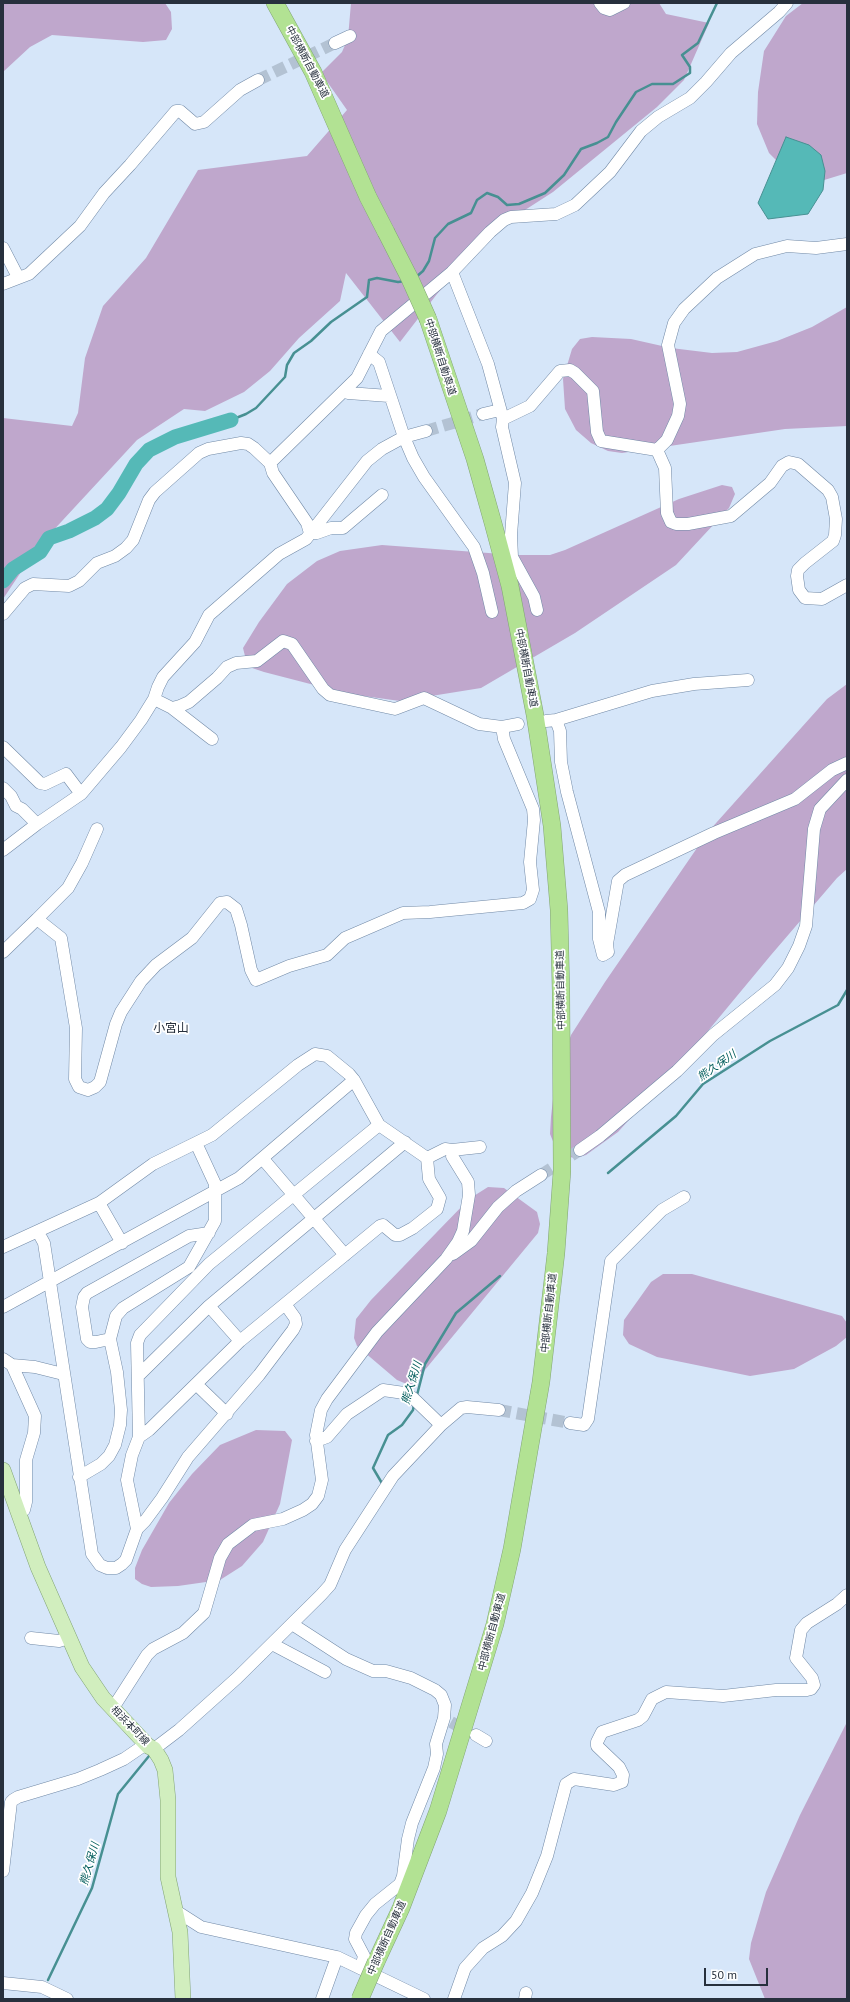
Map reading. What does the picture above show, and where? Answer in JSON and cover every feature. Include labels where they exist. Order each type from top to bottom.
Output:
[{"type":"highway","name":"中部横断自動車道","points":[[275,3],[313,72],[368,197],[410,279],[428,319],[474,459],[510,586],[535,715],[552,826],[559,910],[562,1171],[555,1261],[541,1382],[515,1534],[495,1624],[438,1811],[401,1908],[368,1965],[360,1999]]},
{"type":"main road","name":"相浜本町線","points":[[3,1470],[38,1568],[82,1667],[113,1708],[161,1760],[167,1782],[168,1877],[176,1912],[182,1968],[183,1999]]},
{"type":"street","points":[[600,3],[604,8],[610,10],[624,3]]},
{"type":"street","points":[[270,463],[357,378],[381,331],[452,272],[490,232],[504,220],[511,217],[556,214],[564,212],[574,206],[610,172],[640,131],[658,117],[690,98],[706,82],[730,53],[779,12],[787,3]]},
{"type":"street","points":[[335,44],[350,36]]},
{"type":"street","points":[[3,284],[29,274],[80,226],[104,193],[135,159],[172,114],[176,111],[180,111],[195,124],[204,122],[240,90],[258,80]]},
{"type":"street","points":[[657,450],[667,440],[678,416],[680,404],[668,345],[674,324],[684,309],[717,278],[755,254],[787,246],[823,247],[847,244]]},
{"type":"street","points":[[3,248],[18,277]]},
{"type":"street","points":[[452,272],[488,364],[501,415],[502,427],[515,483],[511,535],[512,557],[534,597],[537,610]]},
{"type":"street","points":[[370,354],[379,362],[404,437],[413,458],[424,477],[474,547],[483,573],[492,612]]},
{"type":"street","points":[[483,414],[501,415],[530,406],[560,371],[570,370],[585,382],[593,391],[597,432],[601,441],[657,450]]},
{"type":"street","points":[[345,390],[348,394],[390,396]]},
{"type":"street","points":[[3,850],[37,824],[81,794],[121,748],[154,699],[158,687],[164,677],[195,642],[209,616],[279,554],[306,539],[367,461],[382,448],[404,437],[426,431]]},
{"type":"street","points":[[3,614],[25,588],[33,584],[69,586],[79,581],[97,563],[115,556],[126,548],[133,540],[149,500],[155,492],[199,453],[231,445],[248,444],[270,463],[273,473],[307,523],[310,533]]},
{"type":"street","points":[[657,450],[664,468],[666,513],[671,522],[676,524],[688,524],[731,516],[770,483],[782,466],[789,462],[798,464],[828,490],[832,496],[836,519],[833,541],[798,570],[797,576],[799,590],[805,598],[822,599],[847,585]]},
{"type":"street","points":[[310,533],[317,533],[331,528],[343,528],[382,495]]},
{"type":"street","points":[[172,708],[189,702],[217,678],[227,667],[236,663],[256,661],[283,641],[292,644],[323,688],[330,695],[395,709],[424,698],[479,724],[502,727],[518,724]]},
{"type":"street","points":[[748,680],[694,684],[652,690],[551,721],[560,732],[560,762],[600,912],[599,939],[603,955],[608,952],[607,944],[618,881],[625,875],[714,833],[795,800],[832,770],[847,763]]},
{"type":"street","points":[[154,699],[172,708],[212,739]]},
{"type":"street","points":[[37,919],[61,938],[76,1028],[75,1079],[79,1087],[82,1089],[92,1089],[100,1082],[106,1053],[118,1018],[141,982],[156,965],[192,938],[220,903],[227,902],[236,908],[251,970],[256,980],[289,966],[327,955],[345,938],[403,913],[523,904],[530,899],[533,890],[530,862],[534,820],[533,809],[504,738],[502,727]]},
{"type":"street","points":[[3,747],[40,783],[45,784],[66,774],[81,794]]},
{"type":"street","points":[[580,1150],[600,1136],[671,1076],[713,1035],[775,985],[788,968],[799,946],[806,926],[814,829],[820,809],[847,780]]},
{"type":"street","points":[[3,788],[11,796],[16,806],[22,809],[37,824]]},
{"type":"street","points":[[3,952],[68,888],[82,863],[97,829]]},
{"type":"street","points":[[3,1247],[99,1203],[153,1164],[212,1135],[298,1065],[315,1054],[327,1056],[354,1080],[379,1125],[427,1158],[429,1179],[440,1198],[437,1209],[413,1228],[400,1235],[396,1235],[384,1225],[380,1226],[240,1341],[149,1430],[139,1437]]},
{"type":"street","points":[[3,1307],[239,1178],[264,1159],[354,1080]]},
{"type":"street","points":[[137,1529],[127,1480],[132,1455],[139,1437],[139,1374],[137,1343],[140,1335],[209,1264],[379,1125]]},
{"type":"street","points":[[139,1374],[209,1306],[405,1142]]},
{"type":"street","points":[[79,1477],[95,1468],[109,1456],[115,1445],[120,1425],[121,1410],[117,1372],[110,1339],[116,1316],[123,1308],[189,1267],[209,1234],[214,1221],[216,1191],[210,1170],[196,1143]]},
{"type":"street","points":[[427,1158],[445,1149],[452,1150],[480,1147]]},
{"type":"street","points":[[113,1708],[146,1655],[153,1649],[183,1633],[204,1613],[220,1558],[228,1544],[253,1524],[283,1519],[303,1510],[312,1504],[318,1496],[322,1480],[316,1441],[320,1410],[377,1332],[446,1259],[458,1242],[463,1231],[469,1195],[468,1182],[452,1156],[452,1150]]},
{"type":"street","points":[[264,1159],[313,1219],[345,1255]]},
{"type":"street","points":[[446,1259],[471,1242],[498,1207],[516,1191],[542,1175]]},
{"type":"street","points":[[570,1423],[584,1425],[588,1419],[611,1261],[662,1210],[684,1197]]},
{"type":"street","points":[[99,1203],[122,1243]]},
{"type":"street","points":[[38,1232],[44,1243],[63,1374],[92,1554],[100,1565],[107,1568],[116,1568],[126,1560],[137,1529],[145,1521],[162,1498],[188,1457],[259,1376],[293,1330],[296,1324],[295,1318],[285,1304]]},
{"type":"street","points":[[110,1339],[90,1342],[87,1339],[82,1307],[87,1293],[189,1236],[209,1234]]},
{"type":"street","points":[[209,1306],[240,1341]]},
{"type":"street","points":[[7,1362],[63,1374]]},
{"type":"street","points":[[7,1362],[35,1416],[36,1423],[26,1460],[26,1502],[24,1510],[18,1513]]},
{"type":"street","points":[[196,1384],[227,1414]]},
{"type":"street","points":[[316,1441],[327,1437],[347,1414],[383,1390],[404,1393],[414,1398],[441,1425]]},
{"type":"street","points":[[3,1871],[11,1802],[13,1800],[18,1797],[78,1779],[124,1760],[150,1747],[189,1721],[272,1644],[330,1584],[345,1550],[393,1476],[441,1425],[461,1408],[467,1406],[498,1410]]},
{"type":"street","points":[[454,1999],[465,1968],[483,1948],[502,1936],[516,1921],[532,1893],[547,1856],[566,1784],[574,1779],[614,1785],[622,1782],[623,1775],[619,1767],[597,1746],[597,1742],[602,1732],[638,1720],[643,1716],[652,1699],[666,1692],[723,1696],[776,1690],[807,1690],[811,1688],[814,1685],[812,1678],[796,1658],[801,1630],[807,1623],[837,1604],[847,1595]]},
{"type":"street","points":[[292,1624],[346,1659],[373,1671],[386,1671],[411,1678],[435,1690],[443,1700],[448,1720],[437,1736],[437,1754],[431,1780],[425,1790],[410,1828],[403,1876],[400,1884],[375,1904],[366,1914],[356,1933],[355,1939],[368,1965]]},
{"type":"street","points":[[31,1638],[59,1641],[68,1638]]},
{"type":"street","points":[[272,1644],[325,1672]]},
{"type":"street","points":[[176,1912],[201,1927],[368,1965],[424,1999]]},
{"type":"street","points":[[322,1999],[336,1957]]},
{"type":"street","points":[[3,1982],[42,1987],[67,1999]]},
{"type":"shaded area","points":[[3,3],[165,3],[171,12],[172,29],[166,40],[143,42],[52,35],[30,47],[3,72]]},
{"type":"shaded area","points":[[351,3],[659,3],[666,14],[709,23],[684,80],[657,107],[553,192],[497,228],[437,294],[400,342],[346,273],[340,301],[299,338],[270,371],[244,392],[205,411],[184,409],[137,440],[37,548],[3,599],[3,418],[72,426],[78,413],[85,358],[103,306],[146,258],[198,170],[307,156],[347,110],[321,73],[342,52],[348,38]]},
{"type":"shaded area","points":[[803,3],[847,3],[847,173],[821,181],[782,166],[769,153],[757,124],[758,92],[764,51],[786,16]]},
{"type":"shaded area","points":[[786,137],[809,145],[821,155],[825,171],[823,190],[808,214],[768,219],[758,203]]},
{"type":"shaded area","points":[[847,307],[847,426],[785,429],[622,453],[608,451],[591,443],[576,430],[565,409],[563,379],[572,349],[580,339],[592,337],[631,339],[671,348],[712,353],[737,352],[777,341],[812,327]]},
{"type":"shaded area","points":[[722,485],[732,487],[735,494],[729,508],[676,565],[575,633],[481,688],[400,701],[349,694],[264,672],[252,668],[246,660],[243,648],[259,622],[287,584],[317,561],[340,551],[382,545],[515,555],[550,555],[565,550],[679,499]]},
{"type":"shaded area","points":[[847,684],[847,869],[837,878],[771,955],[688,1055],[618,1132],[586,1155],[576,1158],[562,1156],[557,1151],[550,1134],[551,1117],[555,1081],[571,1035],[605,982],[708,832],[827,699]]},
{"type":"shaded area","points":[[488,1187],[504,1188],[537,1212],[540,1224],[538,1233],[415,1382],[409,1385],[397,1380],[357,1346],[354,1338],[356,1319],[371,1300],[469,1199]]},
{"type":"shaded area","points":[[663,1274],[692,1274],[842,1316],[847,1323],[847,1337],[836,1346],[794,1369],[750,1376],[657,1357],[629,1344],[623,1335],[624,1320],[651,1282]]},
{"type":"shaded area","points":[[256,1430],[285,1431],[292,1440],[280,1504],[263,1542],[242,1566],[220,1580],[178,1586],[151,1587],[142,1584],[135,1579],[135,1568],[142,1550],[169,1503],[192,1474],[220,1445]]},
{"type":"shaded area","points":[[847,1722],[847,1999],[765,1999],[749,1959],[751,1943],[766,1892],[800,1815]]},
{"type":"waterway","points":[[416,277],[423,271],[429,261],[435,238],[448,224],[471,213],[477,200],[487,193],[498,197],[507,205],[519,204],[545,193],[564,175],[581,149],[608,137],[636,92],[652,84],[673,84],[690,73],[690,67],[682,55],[698,43],[717,3]]},
{"type":"waterway","points":[[231,420],[256,408],[285,377],[287,365],[294,353],[311,341],[331,322],[367,297],[369,280],[377,278],[398,282],[405,281]]},
{"type":"waterway","points":[[3,581],[13,569],[40,552],[49,538],[69,531],[95,518],[107,509],[119,493],[136,464],[149,450],[175,437],[231,420]]},
{"type":"waterway","name":"熊久保川","points":[[608,1173],[676,1116],[703,1084],[770,1041],[838,1005],[847,990]]},
{"type":"waterway","name":"熊久保川","points":[[417,1395],[425,1364],[456,1313],[500,1276]]},
{"type":"waterway","name":"熊久保川","points":[[383,1485],[373,1468],[388,1435],[402,1425],[413,1410],[414,1404]]},
{"type":"waterway","name":"熊久保川","points":[[48,1980],[92,1888],[118,1794],[149,1756]]},
{"type":"tunnel","points":[[258,80],[335,43]]},
{"type":"tunnel","points":[[426,431],[483,414]]},
{"type":"tunnel","points":[[541,1175],[580,1150]]},
{"type":"tunnel","points":[[499,1410],[570,1423]]},
{"type":"tunnel","points":[[451,1722],[470,1732]]},
{"type":"district","name":"小宮山","points":[[171,1029]]}]
